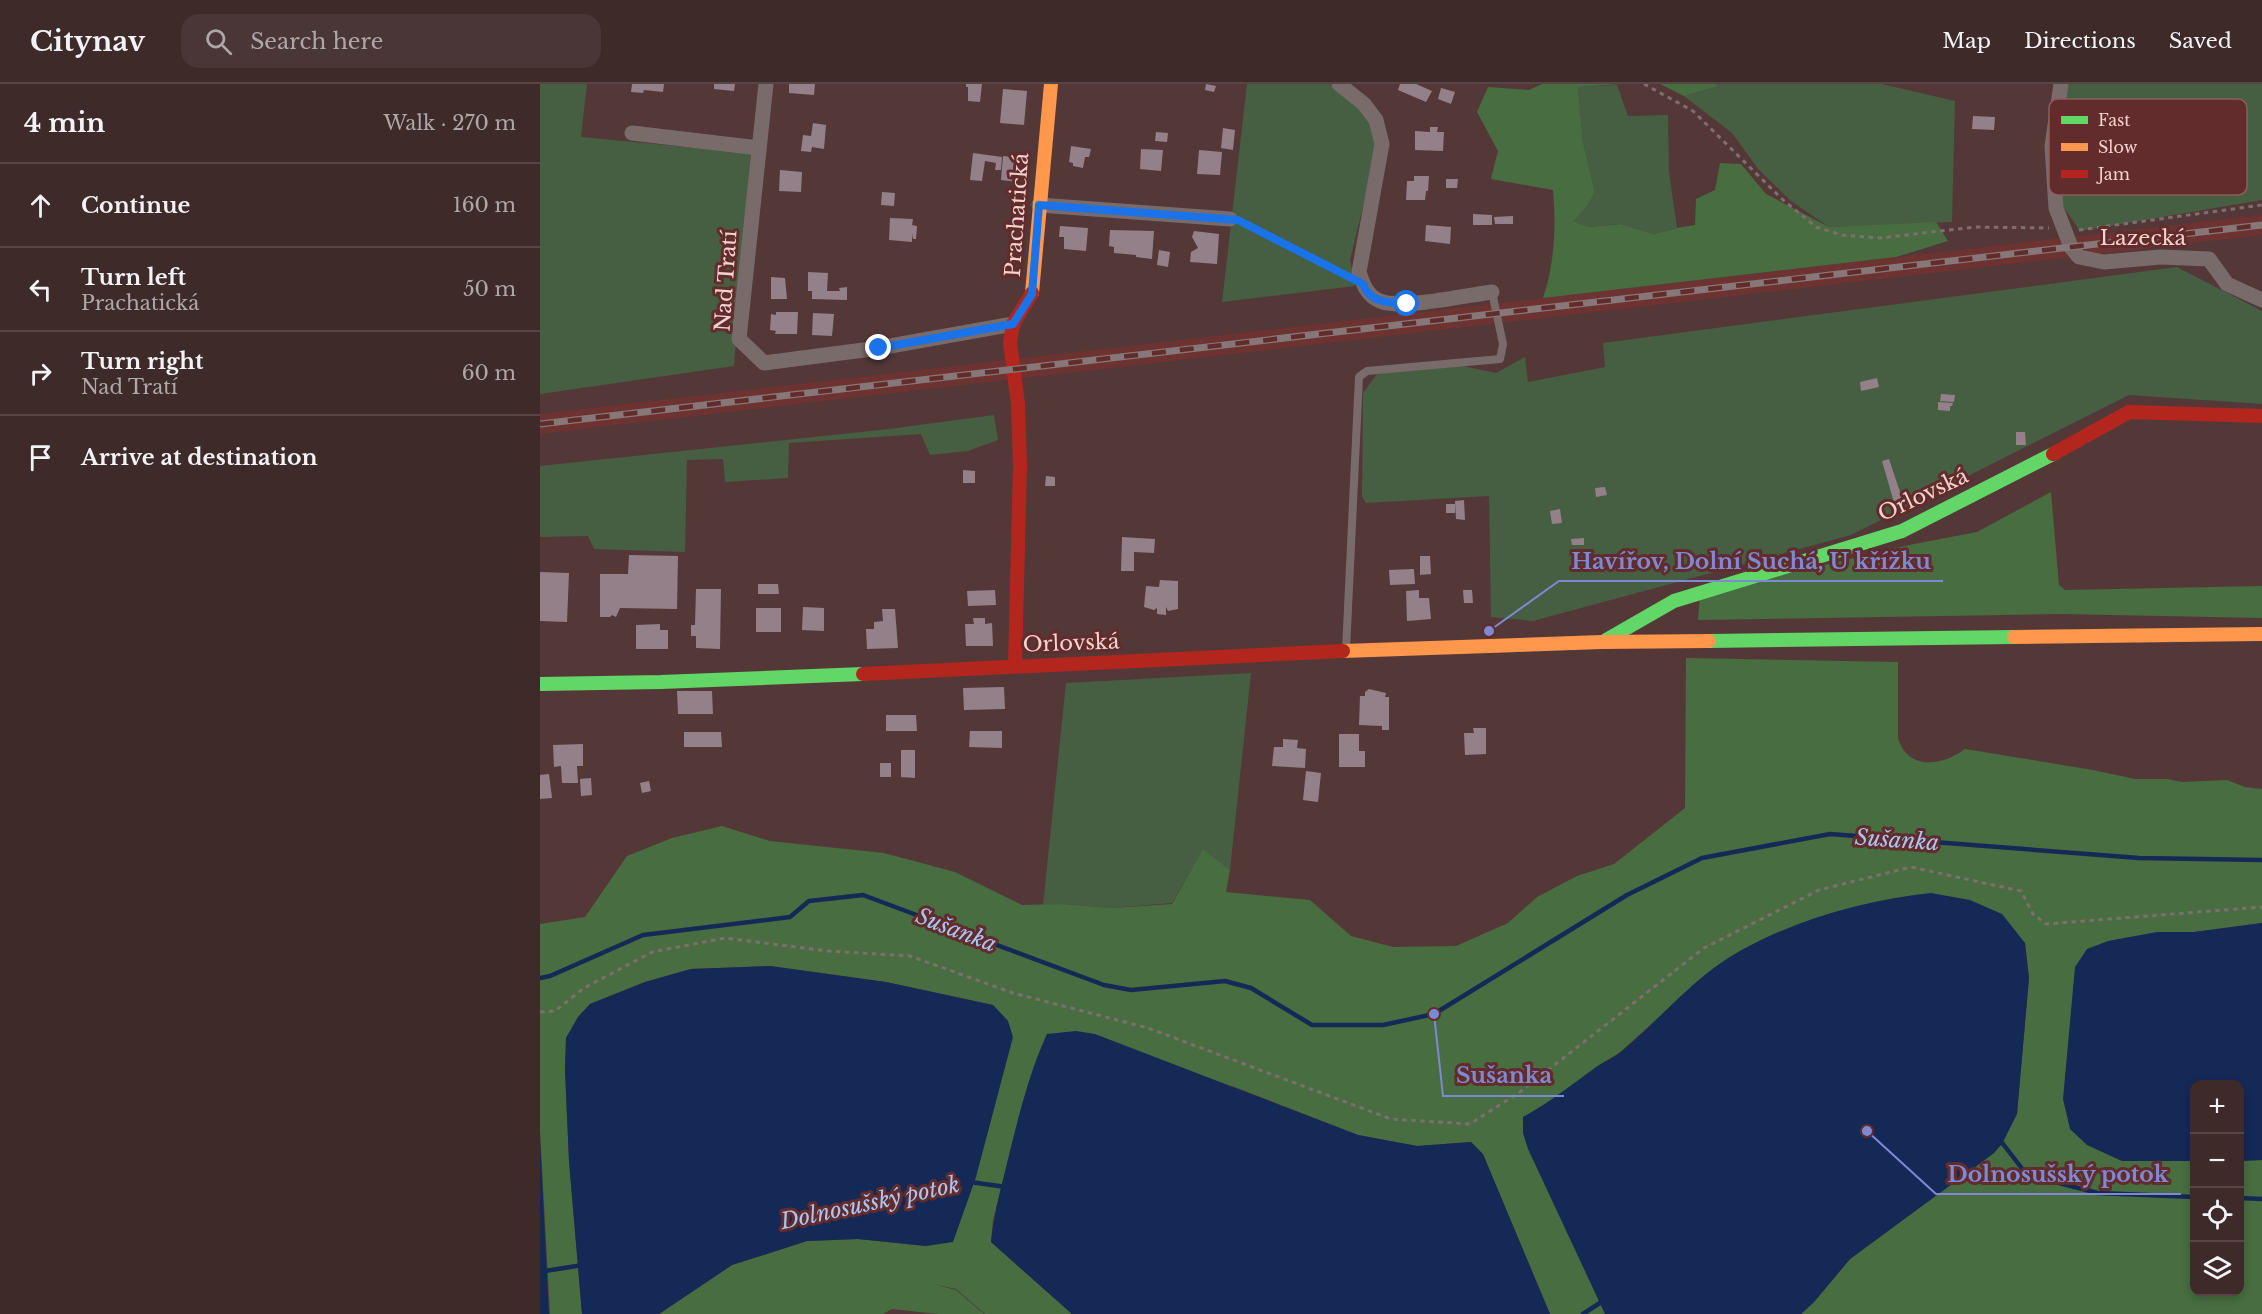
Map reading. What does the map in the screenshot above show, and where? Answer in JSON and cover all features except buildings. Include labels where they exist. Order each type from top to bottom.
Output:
[{"type":"main road","name":"Prachatická","points":[[1015,666],[1020,465],[1018,404],[1010,344],[1013,324],[1032,294],[1051,84]]},
{"type":"main road","name":"Orlovská","points":[[1602,642],[1674,601],[1902,531],[2018,473],[2129,412],[2262,417]]},
{"type":"main road","name":"Orlovská","points":[[540,684],[661,682],[1346,651],[1602,642],[2262,634]]},
{"type":"street","name":"Nad Tratí","points":[[765,84],[739,339],[764,363],[879,348],[1013,324]]},
{"type":"street","points":[[1339,84],[1364,104],[1376,120],[1382,144],[1359,272],[1364,289],[1380,302],[1407,304],[1492,292]]},
{"type":"street","name":"Lazecká","points":[[2059,99],[2061,84]]},
{"type":"street","points":[[632,133],[759,148]]},
{"type":"street","name":"Lazecká","points":[[2055,195],[2056,208],[2071,247],[2079,257],[2104,262],[2161,257],[2209,259],[2226,284],[2262,300]]},
{"type":"street","points":[[1039,205],[1230,219]]},
{"type":"lane","points":[[1346,651],[1356,400],[1359,377],[1367,371],[1500,359],[1503,344],[1492,292]]},
{"type":"path","points":[[1644,84],[1693,111],[1782,199],[1816,227],[1842,235],[1880,238],[1975,226],[2065,228],[2080,231],[2262,205]]},
{"type":"path","points":[[1230,219],[1238,220],[1363,284]]},
{"type":"path","points":[[540,1012],[555,1011],[584,988],[652,952],[725,938],[828,951],[910,956],[1013,993],[1148,1028],[1391,1119],[1470,1124],[1520,1092],[1704,948],[1819,890],[1911,867],[2021,891],[2033,914],[2046,924],[2262,907]]},
{"type":"shaded area","points":[[2262,215],[2262,235],[540,434],[540,414]]},
{"type":"green space","points":[[540,84],[587,84],[581,137],[751,153],[734,366],[540,394]]},
{"type":"green space","points":[[1247,84],[1330,84],[1362,110],[1372,127],[1377,149],[1350,260],[1355,286],[1222,302]]},
{"type":"green space","points":[[1542,84],[1621,84],[1578,87],[1583,142],[1595,193],[1585,209],[1573,221],[1589,227],[1621,224],[1654,234],[1695,225],[1696,199],[1715,190],[1720,163],[1741,164],[1766,194],[1829,227],[1936,222],[1948,241],[1896,257],[1543,298],[1554,244],[1553,190],[1491,179],[1498,151],[1477,112],[1488,87],[1529,90]]},
{"type":"green space","points":[[1660,84],[1716,84],[1716,87],[1684,96]]},
{"type":"green space","points":[[1716,84],[1882,84],[1955,101],[1952,222],[1829,227],[1791,201],[1759,170],[1732,133],[1684,96],[1716,87]]},
{"type":"green space","points":[[2068,84],[2262,84],[2262,200],[2080,231],[2064,208],[2060,195],[2247,195],[2247,99],[2066,99]]},
{"type":"green space","points":[[1617,85],[1628,116],[1668,115],[1669,171],[1677,228],[1654,234],[1621,224],[1589,227],[1572,221],[1585,209],[1595,193],[1583,142],[1578,87]]},
{"type":"green space","points":[[2177,267],[2262,311],[2262,404],[2129,395],[1851,535],[1533,621],[1491,617],[1489,496],[1366,503],[1362,496],[1363,393],[1377,374],[1448,363],[1496,373],[1525,357],[1528,382],[1605,367],[1603,343]]},
{"type":"green space","points":[[994,415],[998,440],[968,451],[930,455],[921,434],[789,443],[788,478],[725,482],[723,459],[687,460],[685,552],[594,549],[588,536],[540,537],[540,466],[889,429]]},
{"type":"green space","points":[[2051,492],[2059,585],[2065,590],[2262,586],[2262,618],[2061,614],[1698,620],[1700,594],[1914,544],[1977,532]]},
{"type":"green space","points":[[1686,658],[1898,662],[1898,738],[1909,756],[1918,760],[1936,762],[1965,749],[2135,779],[2167,779],[2182,782],[2227,780],[2245,787],[2262,789],[2262,923],[2194,932],[2157,932],[2070,1129],[2088,1145],[2123,1161],[2190,1161],[2190,1296],[2244,1296],[2244,1161],[2262,1160],[2262,1314],[1801,1314],[1850,1259],[1994,1153],[2017,1114],[2029,978],[2025,943],[1707,974],[1619,1053],[1596,1067],[1554,1100],[1599,1299],[1605,1314],[1550,1314],[1483,1155],[1471,1142],[1417,1146],[1358,1135],[1232,1086],[1023,1102],[993,1220],[991,1242],[1072,1314],[985,1314],[956,1289],[933,1284],[956,1290],[984,1314],[938,1314],[892,1309],[883,1314],[659,1314],[732,1265],[807,1241],[858,1239],[926,1246],[1008,1021],[993,1005],[886,982],[770,966],[691,969],[645,982],[590,1004],[578,1017],[566,1038],[569,1161],[582,1314],[550,1314],[540,1130],[540,924],[585,917],[627,856],[672,838],[722,826],[770,841],[884,853],[955,872],[1022,905],[1063,904],[1111,908],[1172,904],[1203,849],[1230,870],[1226,892],[1310,900],[1351,936],[1393,947],[1456,946],[1508,923],[1537,897],[1577,876],[1614,864],[1685,808]]},
{"type":"green space","points":[[1251,673],[1230,870],[1203,850],[1172,903],[1111,908],[1063,904],[1043,905],[1066,683]]},
{"type":"water","points":[[1931,893],[1970,900],[2002,914],[2025,943],[2029,978],[2017,1114],[2002,1144],[1994,1153],[1850,1259],[1801,1314],[1605,1314],[1528,1149],[1523,1133],[1523,1117],[1619,1053],[1684,993],[1730,957],[1784,930],[1813,919],[1873,902]]},
{"type":"water","points":[[2262,923],[2262,1160],[2244,1161],[2244,1080],[2190,1080],[2190,1161],[2122,1161],[2087,1145],[2070,1129],[2063,1099],[2075,967],[2087,949],[2108,941],[2157,932],[2194,932]]},
{"type":"water","points":[[770,966],[886,982],[993,1005],[1008,1021],[1013,1037],[976,1177],[953,1242],[926,1246],[858,1239],[807,1241],[732,1265],[659,1314],[582,1314],[569,1161],[566,1038],[578,1017],[590,1004],[645,982],[691,969]]},
{"type":"water","points":[[1076,1031],[1095,1034],[1358,1135],[1417,1146],[1471,1142],[1483,1154],[1550,1314],[1072,1314],[991,1242],[996,1207],[1018,1121],[1041,1048],[1047,1034]]},
{"type":"water","points":[[540,1140],[549,1314],[540,1314]]},
{"type":"waterway","name":"Sušanka","points":[[540,978],[550,976],[643,935],[790,917],[809,901],[863,895],[1104,985],[1131,990],[1225,981],[1251,988],[1312,1025],[1383,1025],[1434,1014],[1627,895],[1702,858],[1830,834],[2139,858],[2262,860]]},
{"type":"waterway","name":"Dolnosušský potok","points":[[2000,1140],[2027,1175],[2098,1193],[2190,1197]]},
{"type":"waterway","name":"Dolnosušský potok","points":[[970,1182],[1006,1187]]},
{"type":"waterway","name":"Dolnosušský potok","points":[[2244,1198],[2262,1199]]},
{"type":"waterway","name":"Dolnosušský potok","points":[[540,1270],[583,1265]]},
{"type":"waterway","name":"Dolnosušský potok","points":[[1583,1314],[1606,1299]]},
{"type":"railway","points":[[540,424],[2262,225]]},
{"type":"traffic: fast","points":[[1606,640],[1674,601],[1902,531],[2053,454]]},
{"type":"traffic: fast","points":[[1709,641],[2014,637]]},
{"type":"traffic: fast","points":[[540,684],[863,674]]},
{"type":"traffic: slow","points":[[1032,293],[1051,84]]},
{"type":"traffic: slow","points":[[2014,637],[2262,634]]},
{"type":"traffic: slow","points":[[1343,651],[1602,642],[1709,641]]},
{"type":"traffic: jam","points":[[1015,666],[1020,465],[1018,404],[1010,343],[1013,324],[1032,293]]},
{"type":"traffic: jam","points":[[2053,454],[2129,412],[2262,416]]},
{"type":"traffic: jam","points":[[863,674],[1343,651]]},
{"type":"place","name":"Havířov, Dolní Suchá, U křížku","points":[[1489,631]]},
{"type":"place","name":"Sušanka","points":[[1434,1014]]},
{"type":"place","name":"Dolnosušský potok","points":[[1867,1131]]},
{"type":"route","points":[[879,348],[1013,324],[1032,294],[1039,205],[1238,220],[1363,284],[1364,289],[1380,302],[1407,304]]}]
